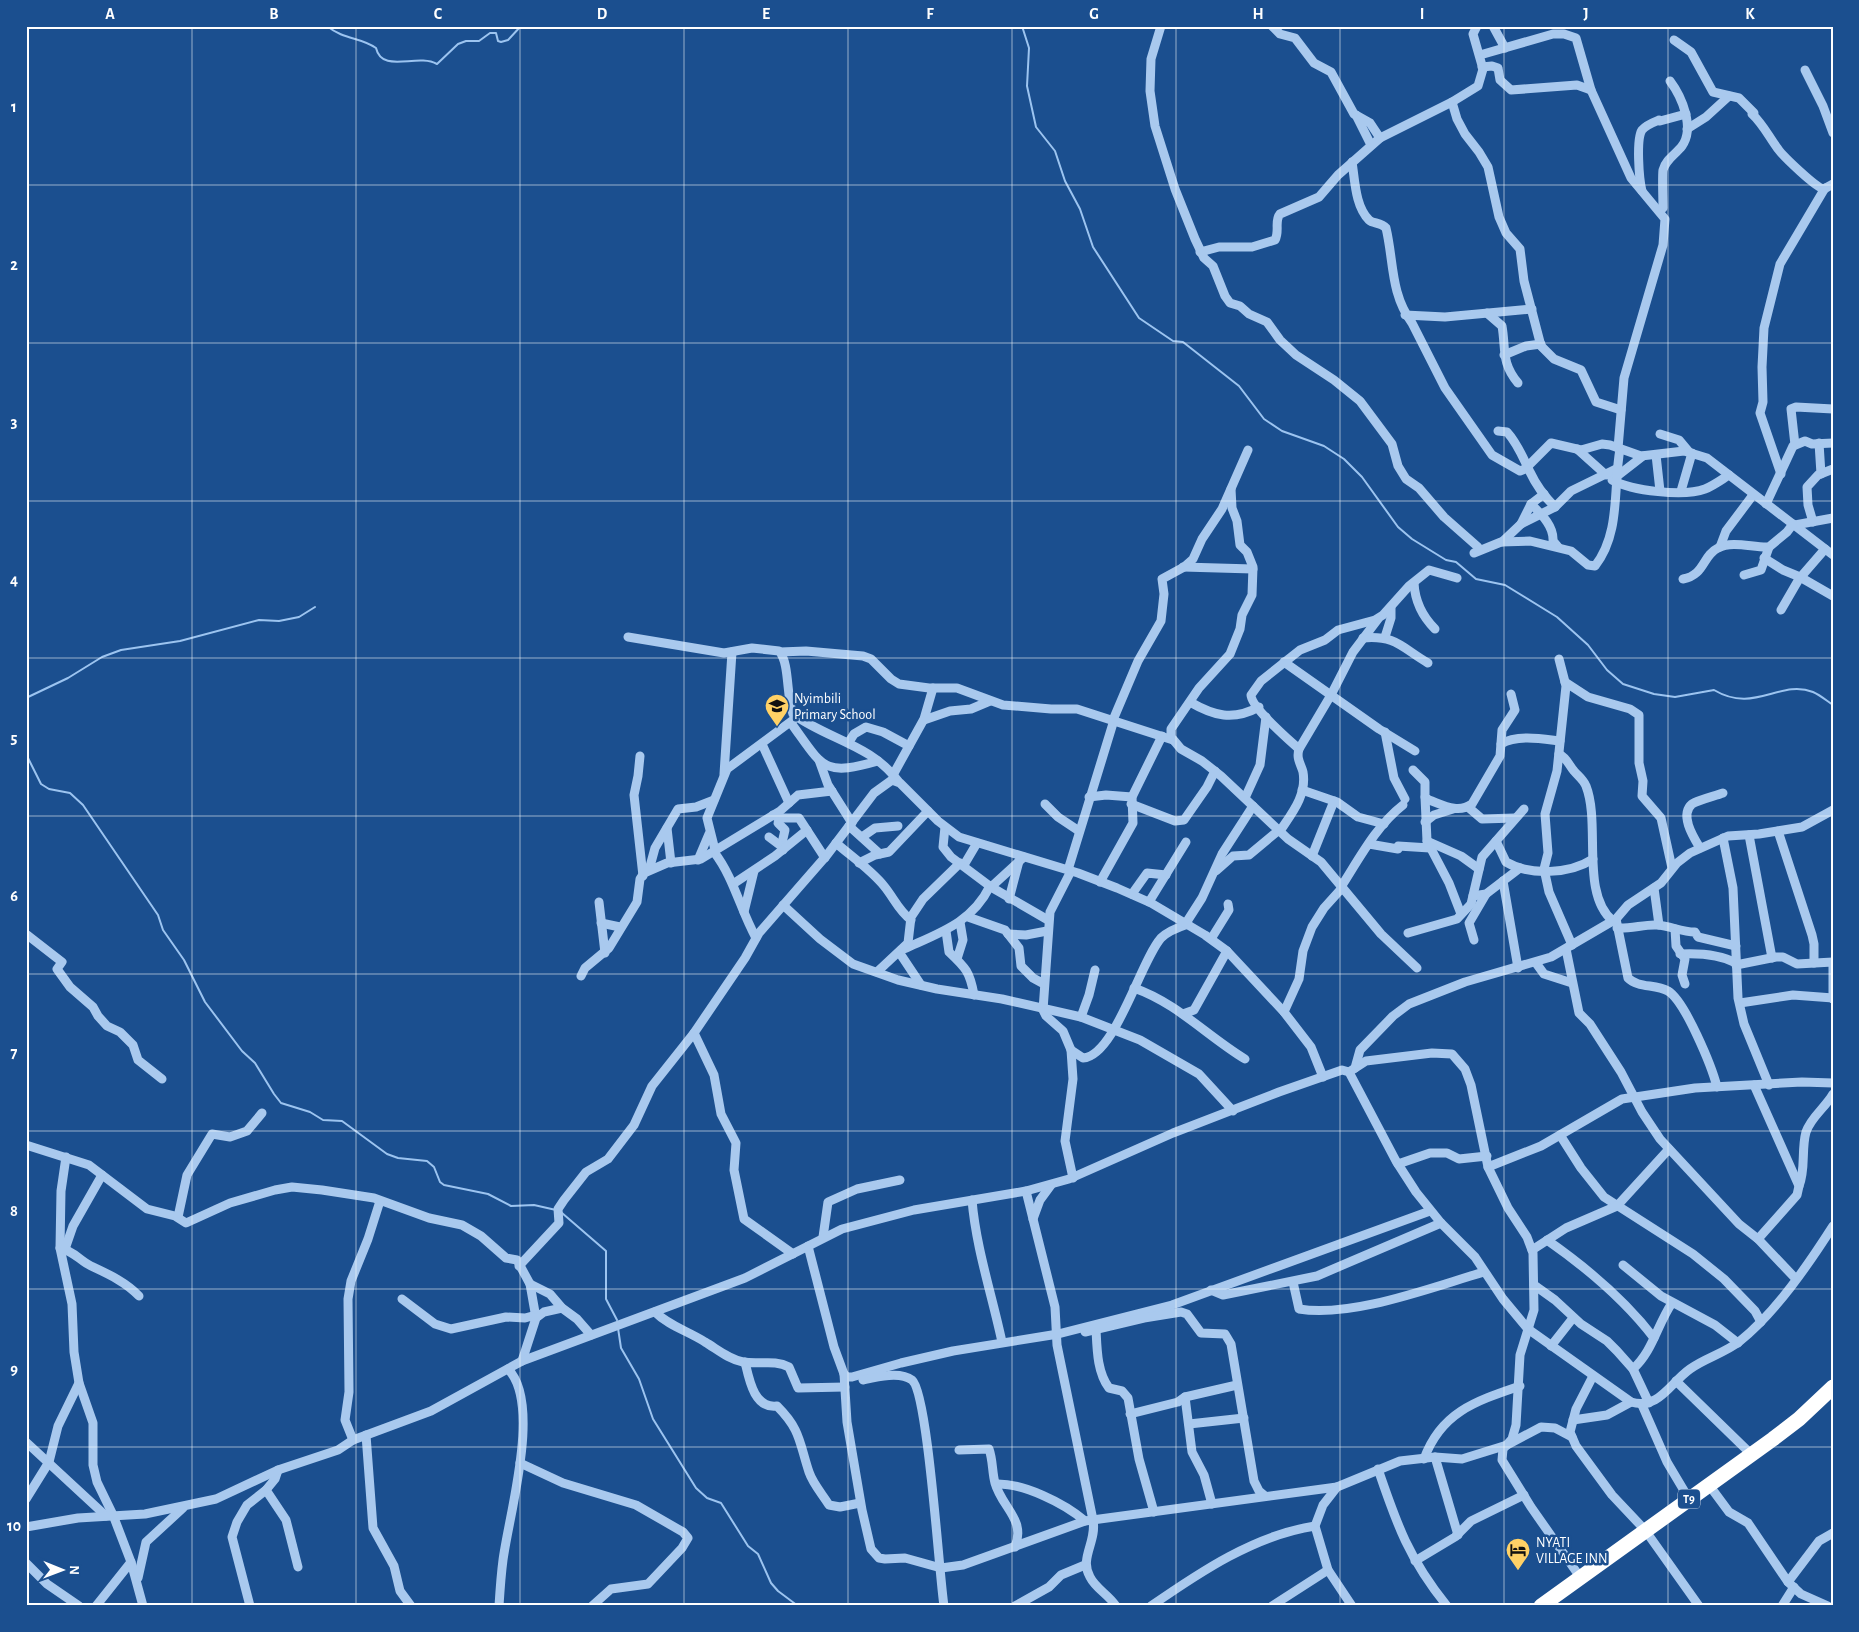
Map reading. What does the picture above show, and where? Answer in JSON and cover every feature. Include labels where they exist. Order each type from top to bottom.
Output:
[{"type":"highway","name":"T9","points":[[1541,1606],[1799,1419],[1833,1387]]},
{"type":"street","points":[[1161,26],[1151,58],[1150,91],[1153,117],[1175,189],[1200,252],[1213,266],[1228,302],[1240,306],[1249,314],[1267,322],[1280,340],[1296,355],[1334,380],[1360,401],[1392,444],[1398,466],[1406,479],[1419,488],[1444,518],[1476,550],[1502,542],[1530,541],[1571,551],[1591,567],[1597,564],[1609,538],[1614,518],[1624,378],[1665,234],[1664,215],[1642,193],[1631,178],[1591,90],[1576,38],[1571,35],[1553,34],[1480,55]]},
{"type":"street","points":[[1272,26],[1280,34],[1295,38],[1314,63],[1331,72],[1371,145]]},
{"type":"street","points":[[1200,252],[1220,247],[1252,247],[1275,240],[1278,215],[1296,205],[1319,197],[1338,175],[1380,138],[1452,102],[1478,86],[1482,77],[1482,67],[1473,34],[1477,26]]},
{"type":"street","points":[[1493,26],[1505,48]]},
{"type":"street","points":[[1674,40],[1691,52],[1713,92],[1739,98],[1758,120],[1779,150],[1800,169],[1808,180],[1819,188],[1829,186]]},
{"type":"street","points":[[1482,67],[1492,66],[1498,68],[1500,80],[1511,90],[1578,85],[1591,90]]},
{"type":"street","points":[[1805,70],[1823,106],[1833,133]]},
{"type":"street","points":[[1663,208],[1664,167],[1682,146],[1687,129],[1686,114],[1676,89],[1670,81]]},
{"type":"street","points":[[1687,129],[1706,117],[1729,96]]},
{"type":"street","points":[[1452,102],[1457,119],[1465,134],[1488,167],[1500,217],[1506,232],[1520,249],[1524,281],[1541,344],[1549,356],[1581,370],[1596,402],[1621,410]]},
{"type":"street","points":[[1642,193],[1638,167],[1640,136],[1646,127],[1660,120],[1686,114]]},
{"type":"street","points":[[1356,115],[1370,123],[1380,138]]},
{"type":"street","points":[[1352,162],[1357,193],[1369,220],[1386,228],[1391,268],[1405,315],[1412,324],[1444,388],[1492,455],[1518,470],[1523,470],[1551,442],[1577,450],[1605,475]]},
{"type":"street","points":[[1781,474],[1760,413],[1763,402],[1764,328],[1780,264],[1829,186]]},
{"type":"street","points":[[1405,315],[1445,317],[1532,309]]},
{"type":"street","points":[[1487,314],[1502,326],[1504,355],[1510,372],[1518,383]]},
{"type":"street","points":[[1504,355],[1526,346],[1541,344]]},
{"type":"street","points":[[1766,504],[1795,445],[1791,409],[1796,407],[1833,409]]},
{"type":"street","points":[[1498,431],[1507,432],[1511,437],[1525,457],[1527,466],[1544,494],[1555,507]]},
{"type":"street","points":[[1660,434],[1679,440],[1691,453]]},
{"type":"street","points":[[1795,445],[1805,441],[1812,444],[1833,442]]},
{"type":"street","points":[[1819,443],[1821,474]]},
{"type":"street","points":[[1577,450],[1602,444],[1643,456],[1691,453],[1707,458],[1833,555]]},
{"type":"street","points":[[1073,1178],[1065,1142],[1073,1079],[1071,1050],[1063,1031],[1046,1016],[1043,1010],[1048,920],[1054,902],[1070,871],[1079,831],[1113,720],[1138,661],[1161,621],[1164,594],[1162,580],[1193,559],[1202,539],[1222,509],[1248,450]]},
{"type":"street","points":[[1681,491],[1691,453]]},
{"type":"street","points":[[1656,455],[1660,491]]},
{"type":"street","points":[[1616,476],[1643,456]]},
{"type":"street","points":[[1813,522],[1808,505],[1806,487],[1821,474],[1833,469]]},
{"type":"street","points":[[1502,542],[1521,524],[1555,507],[1571,491],[1605,475],[1616,476],[1644,491],[1703,490],[1729,476]]},
{"type":"street","points":[[1231,489],[1232,508],[1237,522],[1240,545],[1247,552],[1253,568],[1252,595],[1242,615],[1240,629],[1230,654],[1199,688],[1171,729],[1170,734],[1181,749],[1215,771],[1279,831],[1321,862],[1381,934],[1417,968]]},
{"type":"street","points":[[1521,524],[1531,504],[1544,494]]},
{"type":"street","points":[[1720,547],[1726,531],[1753,495]]},
{"type":"street","points":[[1531,504],[1542,514],[1553,531],[1553,541],[1558,547]]},
{"type":"street","points":[[1744,575],[1760,571],[1769,547],[1794,525],[1833,518]]},
{"type":"street","points":[[1683,579],[1698,572],[1712,553],[1720,547],[1729,545],[1769,547]]},
{"type":"street","points":[[1780,610],[1800,577],[1825,549]]},
{"type":"street","points":[[1764,558],[1833,596]]},
{"type":"street","points":[[1183,567],[1253,568]]},
{"type":"street","points":[[1212,874],[1233,856],[1249,855],[1279,831],[1299,801],[1303,775],[1298,760],[1299,749],[1331,694],[1352,652],[1378,618],[1391,608],[1426,572],[1431,570],[1457,578]]},
{"type":"street","points":[[1414,583],[1415,599],[1427,621],[1435,629]]},
{"type":"street","points":[[1385,637],[1391,618],[1391,608]]},
{"type":"street","points":[[1299,749],[1266,717],[1253,702],[1251,695],[1262,681],[1300,650],[1325,640],[1334,632],[1378,618]]},
{"type":"street","points":[[628,637],[724,653],[752,648],[772,649],[780,652],[806,651],[863,656],[871,659],[890,679],[899,684],[933,688],[957,688],[975,693],[990,701],[1022,707],[1077,709],[1173,740]]},
{"type":"street","points":[[1363,638],[1385,637],[1404,646],[1428,663]]},
{"type":"street","points":[[732,652],[724,774],[707,818],[714,851],[724,865],[756,938]]},
{"type":"street","points":[[780,652],[784,658],[790,706],[794,720],[819,760],[832,791],[851,824],[880,854]]},
{"type":"street","points":[[1560,659],[1565,682],[1557,771],[1545,814],[1548,853],[1544,871],[1549,892],[1569,947],[1572,983],[1579,1013],[1590,1024],[1621,1072],[1633,1097],[1669,1148],[1715,1195],[1739,1224],[1758,1239],[1795,1278]]},
{"type":"street","points":[[1284,662],[1415,751]]},
{"type":"street","points":[[1565,682],[1588,697],[1630,709],[1639,714],[1639,762],[1643,781],[1642,796],[1661,818],[1672,868]]},
{"type":"street","points":[[519,1266],[559,1223],[558,1210],[576,1184],[586,1172],[608,1158],[634,1125],[652,1086],[694,1034],[746,958],[756,938],[824,858],[874,794],[895,778],[909,746],[924,720],[933,688]]},
{"type":"street","points":[[1425,822],[1434,815],[1468,807],[1476,800],[1497,761],[1502,730],[1515,710],[1511,694]]},
{"type":"street","points":[[924,720],[950,711],[971,709],[990,701]]},
{"type":"street","points":[[1190,702],[1206,712],[1232,716],[1246,714],[1259,707]]},
{"type":"street","points":[[1245,798],[1260,765],[1266,717]]},
{"type":"street","points":[[724,774],[742,758],[794,720]]},
{"type":"street","points":[[794,720],[850,742],[878,761],[945,827],[959,837],[1022,859],[1070,871],[1132,894],[1187,923],[1211,939],[1227,951],[1284,1012],[1311,1047],[1324,1077]]},
{"type":"street","points":[[850,742],[854,734],[866,727],[882,732],[909,746]]},
{"type":"street","points":[[1284,1012],[1299,979],[1303,951],[1312,927],[1324,908],[1342,888],[1354,864],[1392,813],[1404,802],[1394,778],[1385,732]]},
{"type":"street","points":[[1100,882],[1133,823],[1132,800],[1162,736]]},
{"type":"street","points":[[1501,744],[1512,740],[1538,738],[1560,741]]},
{"type":"street","points":[[762,744],[789,803]]},
{"type":"street","points":[[1559,754],[1568,761],[1586,786],[1593,836],[1592,874],[1604,912],[1602,929]]},
{"type":"street","points":[[640,756],[634,795],[646,873]]},
{"type":"street","points":[[819,760],[833,769],[841,770],[878,761]]},
{"type":"street","points":[[1413,770],[1424,782],[1426,797],[1425,822],[1428,844],[1449,883],[1461,914]]},
{"type":"street","points":[[1089,797],[1106,795],[1132,800],[1175,821],[1184,820],[1215,771]]},
{"type":"street","points":[[1302,790],[1334,801],[1358,817],[1384,824]]},
{"type":"street","points":[[646,873],[671,863],[698,860],[777,817],[798,795],[832,791]]},
{"type":"street","points":[[1700,848],[1687,820],[1690,808],[1695,803],[1723,793]]},
{"type":"street","points":[[1426,797],[1453,809]]},
{"type":"street","points":[[581,976],[585,968],[605,953],[637,902],[655,848],[678,809],[696,807],[714,800]]},
{"type":"street","points":[[1312,856],[1334,801]]},
{"type":"street","points":[[1045,804],[1058,817],[1079,831]]},
{"type":"street","points":[[1071,1050],[1079,1057],[1093,1056],[1116,1029],[1134,988],[1160,940],[1187,923],[1202,898],[1222,854],[1253,806]]},
{"type":"street","points":[[1468,807],[1482,819],[1515,818]]},
{"type":"street","points":[[1408,933],[1457,918],[1471,904],[1482,857],[1524,809]]},
{"type":"street","points":[[858,863],[893,849],[928,810]]},
{"type":"street","points":[[1615,923],[1628,906],[1661,883],[1672,868],[1690,853],[1723,838],[1802,827],[1833,810]]},
{"type":"street","points":[[777,817],[799,818],[824,858]]},
{"type":"street","points":[[777,817],[778,823],[785,830],[782,848]]},
{"type":"street","points":[[862,837],[875,828],[898,826]]},
{"type":"street","points":[[945,827],[943,847],[990,886],[1009,899],[1048,920]]},
{"type":"street","points":[[667,828],[671,863]]},
{"type":"street","points":[[733,884],[754,871],[807,830]]},
{"type":"street","points":[[1778,831],[1812,935],[1814,964]]},
{"type":"street","points":[[698,860],[709,834]]},
{"type":"street","points":[[1749,835],[1772,958]]},
{"type":"street","points":[[769,837],[782,848]]},
{"type":"street","points":[[1723,838],[1732,888],[1740,1003],[1744,1024],[1769,1085]]},
{"type":"street","points":[[1496,841],[1506,862],[1520,868],[1544,871],[1558,870],[1593,860]]},
{"type":"street","points":[[1149,902],[1186,842]]},
{"type":"street","points":[[836,843],[881,882],[897,907],[911,920]]},
{"type":"street","points":[[877,972],[908,943],[911,920],[923,899],[962,864],[977,843]]},
{"type":"street","points":[[1370,844],[1398,848],[1428,844],[1461,856],[1479,868]]},
{"type":"street","points":[[901,951],[946,931],[964,919],[984,898],[990,886],[1022,859]]},
{"type":"street","points":[[1009,899],[1022,859]]},
{"type":"street","points":[[1474,940],[1469,923],[1486,894],[1520,868]]},
{"type":"street","points":[[744,912],[754,871]]},
{"type":"street","points":[[1132,894],[1147,873],[1166,875]]},
{"type":"street","points":[[1503,881],[1518,968]]},
{"type":"street","points":[[1654,888],[1659,925]]},
{"type":"street","points":[[1473,896],[1486,894]]},
{"type":"street","points":[[599,902],[605,953]]},
{"type":"street","points":[[1211,939],[1229,908],[1228,904]]},
{"type":"street","points":[[783,905],[820,939],[853,964],[898,980],[1081,1017],[1116,1029],[1161,1051],[1199,1074],[1233,1111]]},
{"type":"street","points":[[1604,912],[1615,923],[1628,978],[1636,984],[1656,987],[1675,996],[1693,1028],[1717,1087]]},
{"type":"street","points":[[964,919],[993,925],[1008,934],[1019,948],[1021,966],[1033,978],[1044,984]]},
{"type":"street","points":[[957,959],[963,940],[964,919]]},
{"type":"street","points":[[601,923],[620,927]]},
{"type":"street","points":[[1736,946],[1698,937],[1695,932],[1680,932],[1676,929],[1659,925],[1615,923],[1536,963],[1474,979],[1409,1004],[1393,1016],[1360,1050],[1352,1070],[1398,1164],[1430,1211],[1463,1243],[1503,1299],[1528,1329],[1631,1402],[1646,1404],[1690,1369],[1738,1343],[1761,1322],[1833,1226]]},
{"type":"street","points":[[1676,929],[1676,946],[1685,959],[1682,975],[1685,984]]},
{"type":"street","points":[[1008,934],[1026,935],[1047,930]]},
{"type":"street","points":[[946,931],[946,947],[970,975],[974,995]]},
{"type":"street","points":[[26,934],[62,962],[57,969],[70,987],[93,1007],[107,1026],[120,1032],[135,1048],[138,1060],[162,1079]]},
{"type":"street","points":[[901,951],[921,985]]},
{"type":"street","points":[[1183,1014],[1194,1010],[1227,951]]},
{"type":"street","points":[[1680,954],[1711,954],[1724,957],[1736,964],[1783,957],[1797,964],[1833,963],[1833,998],[1793,995],[1740,1003]]},
{"type":"street","points":[[1536,963],[1544,974],[1572,983]]},
{"type":"street","points":[[1081,1017],[1091,990],[1095,970]]},
{"type":"street","points":[[1134,988],[1156,997],[1183,1014],[1245,1059]]},
{"type":"street","points":[[694,1034],[714,1075],[721,1114],[736,1143],[734,1170],[744,1219],[793,1254]]},
{"type":"street","points":[[28,1525],[110,1515],[145,1514],[216,1499],[278,1470],[338,1450],[353,1440],[431,1411],[522,1361],[745,1278],[823,1237],[860,1224],[1051,1185],[1073,1178],[1140,1147],[1278,1092],[1342,1070],[1352,1070],[1366,1061],[1432,1053],[1452,1054],[1465,1069],[1471,1085],[1488,1167],[1532,1250],[1534,1310],[1520,1355],[1520,1386],[1516,1426],[1514,1434],[1503,1449],[1502,1460],[1580,1577]]},
{"type":"street","points":[[1488,1167],[1522,1155],[1616,1102],[1633,1097],[1671,1090],[1802,1082],[1833,1083]]},
{"type":"street","points":[[1754,1086],[1799,1186]]},
{"type":"street","points":[[1758,1239],[1797,1195],[1803,1174],[1806,1133],[1815,1117],[1833,1094]]},
{"type":"street","points":[[178,1217],[188,1175],[212,1134],[230,1137],[247,1131],[262,1113]]},
{"type":"street","points":[[1560,1135],[1597,1190],[1617,1206],[1693,1254],[1724,1279],[1755,1311],[1761,1322]]},
{"type":"street","points":[[26,1145],[88,1165],[147,1209],[178,1217],[187,1222],[230,1203],[292,1187],[380,1201],[429,1218],[462,1225],[481,1236],[506,1258],[517,1260],[530,1284],[536,1317],[522,1361]]},
{"type":"street","points":[[1532,1250],[1566,1228],[1617,1206],[1669,1148]]},
{"type":"street","points":[[1398,1164],[1430,1153],[1447,1153],[1459,1158],[1487,1156]]},
{"type":"street","points":[[66,1157],[61,1191],[63,1249],[72,1304],[74,1352],[79,1383],[93,1423],[92,1449],[95,1474],[110,1515],[131,1562],[142,1606]]},
{"type":"street","points":[[63,1249],[70,1232],[102,1175]]},
{"type":"street","points":[[823,1237],[828,1202],[857,1189],[900,1180]]},
{"type":"street","points":[[1033,1219],[1040,1200],[1051,1185]]},
{"type":"street","points":[[1026,1191],[1055,1307],[1058,1337],[1089,1520],[1094,1535],[1085,1564],[1094,1584],[1108,1594],[1116,1606]]},
{"type":"street","points":[[972,1200],[984,1272],[991,1292],[1002,1342]]},
{"type":"street","points":[[353,1440],[345,1420],[349,1392],[348,1298],[351,1281],[371,1232],[380,1201]]},
{"type":"street","points":[[1058,1337],[1172,1305],[1430,1211]]},
{"type":"street","points":[[1211,1290],[1223,1295],[1293,1282],[1335,1269],[1441,1223]]},
{"type":"street","points":[[1547,1240],[1605,1285],[1654,1338]]},
{"type":"street","points":[[808,1246],[834,1347],[846,1375],[850,1380],[856,1381],[902,1376],[912,1380],[917,1388],[923,1410],[944,1606]]},
{"type":"street","points":[[63,1249],[130,1287],[139,1296]]},
{"type":"street","points":[[1622,1266],[1672,1302],[1715,1325],[1738,1343]]},
{"type":"street","points":[[1293,1282],[1299,1309],[1342,1310],[1416,1293],[1484,1272]]},
{"type":"street","points":[[530,1284],[550,1294],[562,1308],[577,1318],[591,1335]]},
{"type":"street","points":[[1534,1284],[1555,1300],[1573,1318],[1607,1341],[1633,1369],[1667,1462],[1689,1499]]},
{"type":"street","points":[[402,1299],[435,1324],[451,1329],[506,1317],[536,1317],[544,1312],[562,1308]]},
{"type":"street","points":[[1633,1369],[1642,1361],[1652,1347],[1659,1324],[1672,1302]]},
{"type":"street","points":[[655,1312],[666,1323],[704,1341],[724,1354],[745,1362],[768,1362],[785,1365],[792,1371],[798,1388],[845,1387]]},
{"type":"street","points":[[846,1375],[858,1376],[901,1362],[1002,1342],[1058,1337],[1181,1312],[1187,1314],[1201,1333],[1222,1333],[1228,1337],[1231,1344],[1254,1481],[1259,1491],[1266,1496]]},
{"type":"street","points":[[1551,1346],[1573,1318]]},
{"type":"street","points":[[1096,1329],[1101,1375],[1108,1388],[1126,1394],[1139,1459],[1154,1512]]},
{"type":"street","points":[[745,1362],[751,1386],[763,1404],[768,1408],[777,1406],[791,1421],[802,1443],[814,1483],[830,1505],[840,1507],[860,1504]]},
{"type":"street","points":[[499,1606],[503,1559],[520,1463],[522,1412],[518,1384],[508,1368]]},
{"type":"street","points":[[846,1375],[847,1422],[860,1504],[869,1542],[879,1558],[892,1560],[906,1558],[941,1568],[963,1565],[1089,1520],[1337,1487],[1400,1461],[1435,1457],[1462,1459],[1507,1445],[1541,1428],[1555,1428],[1572,1437]]},
{"type":"street","points":[[1593,1376],[1576,1408],[1572,1437],[1580,1452],[1608,1490],[1645,1530],[1699,1606]]},
{"type":"street","points":[[1676,1381],[1751,1454]]},
{"type":"street","points":[[26,1499],[49,1462],[58,1426],[79,1383]]},
{"type":"street","points":[[1130,1414],[1178,1402],[1185,1397],[1237,1385]]},
{"type":"street","points":[[1424,1459],[1432,1438],[1448,1420],[1473,1402],[1520,1386]]},
{"type":"street","points":[[1185,1397],[1192,1452],[1204,1475],[1212,1504]]},
{"type":"street","points":[[1573,1420],[1607,1415],[1631,1402]]},
{"type":"street","points":[[1189,1424],[1244,1418]]},
{"type":"street","points":[[366,1435],[373,1528],[394,1566],[400,1591],[411,1606]]},
{"type":"street","points":[[26,1442],[110,1515]]},
{"type":"street","points":[[959,1450],[989,1449],[996,1484],[1018,1524],[1019,1536],[1015,1547]]},
{"type":"street","points":[[1435,1457],[1458,1535]]},
{"type":"street","points":[[520,1463],[563,1482],[636,1505],[683,1532],[688,1538],[682,1548],[648,1584],[611,1589],[592,1606]]},
{"type":"street","points":[[1378,1469],[1403,1539],[1415,1561],[1447,1606]]},
{"type":"street","points":[[250,1606],[232,1537],[237,1522],[247,1505],[266,1490],[275,1479],[278,1470]]},
{"type":"street","points":[[996,1484],[1021,1486],[1053,1500],[1089,1520]]},
{"type":"street","points":[[1709,1485],[1729,1512],[1748,1523],[1791,1584],[1801,1594],[1828,1606]]},
{"type":"street","points":[[1337,1487],[1322,1505],[1315,1526],[1328,1570],[1352,1606]]},
{"type":"street","points":[[266,1490],[286,1520],[298,1567]]},
{"type":"street","points":[[1415,1561],[1458,1535],[1471,1521],[1524,1495]]},
{"type":"street","points":[[137,1583],[146,1542],[185,1506]]},
{"type":"street","points":[[1151,1606],[1201,1572],[1249,1548],[1282,1534],[1315,1526]]},
{"type":"street","points":[[1782,1606],[1791,1584],[1819,1542],[1833,1533]]},
{"type":"street","points":[[26,1562],[48,1584],[79,1606]]},
{"type":"street","points":[[96,1606],[131,1562]]},
{"type":"street","points":[[1015,1606],[1049,1587],[1061,1575],[1085,1564]]},
{"type":"street","points":[[1272,1606],[1328,1570]]},
{"type":"waterway","points":[[327,26],[340,34],[370,44],[376,48],[380,56],[385,60],[393,62],[429,61],[437,64],[458,44],[466,41],[479,41],[490,33],[496,33],[498,41],[501,42],[508,40],[521,26]]},
{"type":"waterway","points":[[1022,26],[1029,48],[1027,86],[1036,127],[1055,151],[1065,181],[1080,209],[1093,247],[1139,318],[1173,341],[1183,342],[1239,386],[1264,419],[1282,431],[1324,446],[1344,459],[1362,477],[1398,527],[1412,539],[1446,560],[1456,562],[1476,579],[1505,585],[1557,617],[1588,645],[1607,670],[1623,684],[1654,694],[1675,697],[1714,690],[1742,699],[1801,689],[1816,693],[1833,705]]},
{"type":"waterway","points":[[26,698],[68,678],[102,657],[121,650],[180,641],[259,620],[279,621],[299,617],[315,607]]},
{"type":"waterway","points":[[26,754],[41,784],[49,789],[70,793],[83,805],[158,915],[163,930],[184,960],[205,1002],[242,1051],[255,1063],[281,1103],[310,1112],[323,1120],[342,1121],[387,1154],[398,1158],[427,1161],[434,1167],[440,1182],[444,1185],[488,1194],[511,1206],[534,1205],[556,1210]]},
{"type":"waterway","points":[[562,1213],[606,1251],[606,1299],[617,1320]]},
{"type":"waterway","points":[[618,1328],[621,1348],[639,1379],[653,1419],[696,1488],[707,1498],[721,1503],[748,1546],[758,1554],[771,1583],[778,1591],[798,1606]]},
{"type":"place","name":"Nyimbili Primary School","points":[[777,727]]},
{"type":"place","name":"NYATI VILLAGE INN","points":[[1518,1571]]}]
